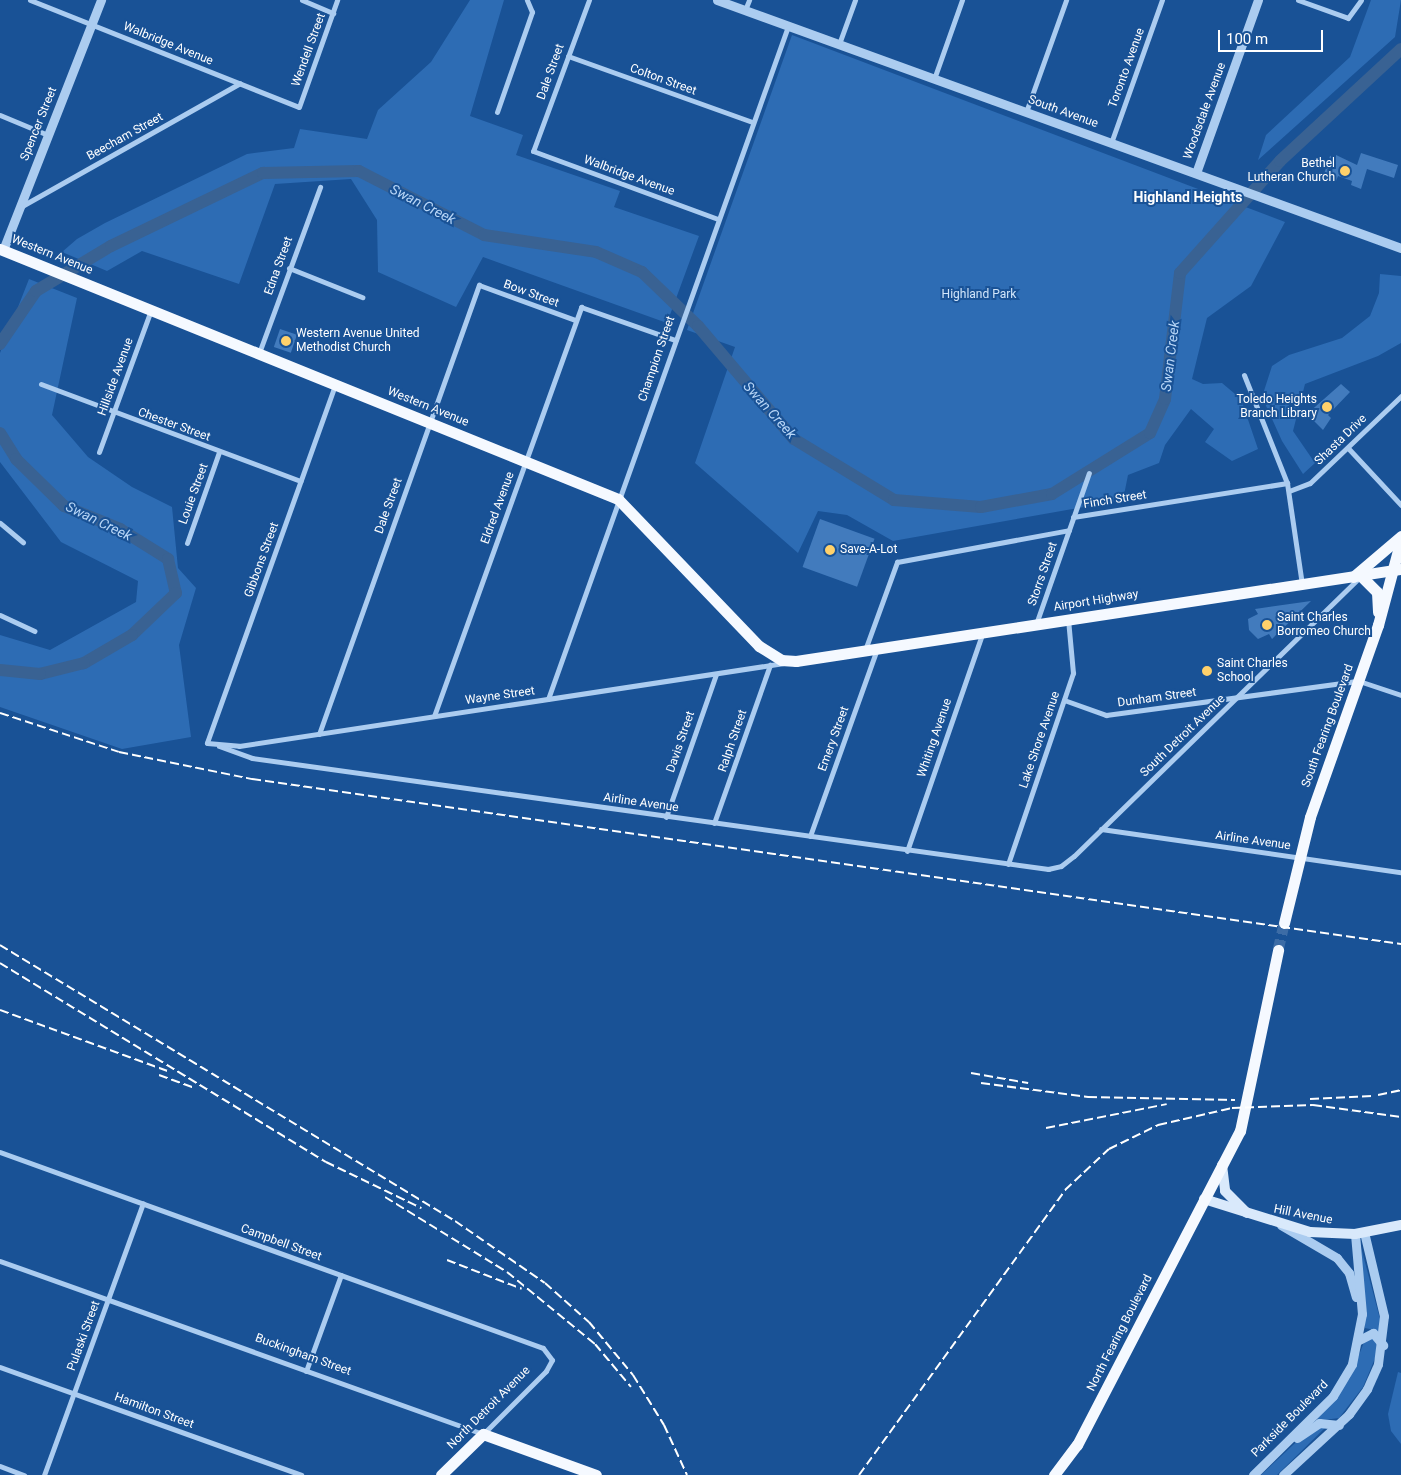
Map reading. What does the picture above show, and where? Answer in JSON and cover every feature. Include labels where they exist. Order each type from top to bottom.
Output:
[{"type":"main road","name":"Western Avenue","points":[[1,252],[89,284],[618,499],[763,649],[781,660],[796,661]]},
{"type":"main road","name":"South Fearing Boulevard","points":[[1284,923],[1298,857],[1397,570],[1401,538]]},
{"type":"main road","points":[[1378,625],[1377,592],[1357,577],[1401,538]]},
{"type":"main road","name":"Airport Highway","points":[[796,661],[1397,570]]},
{"type":"main road","points":[[1204,1198],[1240,1131],[1278,950]]},
{"type":"main road","points":[[1222,1165],[1225,1190],[1248,1214]]},
{"type":"main road","name":"Hill Avenue","points":[[1204,1198],[1281,1225],[1360,1233],[1401,1225]]},
{"type":"main road","name":"North Fearing Boulevard","points":[[1054,1475],[1077,1446],[1204,1198]]},
{"type":"main road","name":"North Detroit Avenue","points":[[441,1475],[483,1434]]},
{"type":"main road","name":"Buckingham Street","points":[[483,1434],[596,1475]]},
{"type":"street","name":"Walbridge Avenue","points":[[30,0],[299,107]]},
{"type":"street","name":"Spencer Street","points":[[1,252],[101,0]]},
{"type":"street","points":[[302,0],[333,13]]},
{"type":"street","name":"Wendell Street","points":[[299,107],[337,0]]},
{"type":"street","points":[[497,112],[532,12],[527,0]]},
{"type":"street","name":"Dale Street","points":[[533,151],[589,0]]},
{"type":"street","name":"South Avenue","points":[[717,0],[1401,248]]},
{"type":"street","points":[[745,10],[749,0]]},
{"type":"street","points":[[839,44],[855,0]]},
{"type":"street","points":[[934,78],[962,0]]},
{"type":"street","points":[[1026,112],[1066,0]]},
{"type":"street","name":"Toronto Avenue","points":[[1111,143],[1162,0]]},
{"type":"street","name":"Woodsdale Avenue","points":[[1196,173],[1258,0]]},
{"type":"street","points":[[1298,0],[1348,18],[1362,0]]},
{"type":"street","name":"Champion Street","points":[[548,699],[691,292],[788,26]]},
{"type":"street","name":"Colton Street","points":[[568,56],[752,122]]},
{"type":"street","name":"Beecham Street","points":[[19,207],[240,83]]},
{"type":"street","points":[[0,116],[48,135]]},
{"type":"street","name":"Walbridge Avenue","points":[[533,151],[718,219]]},
{"type":"street","name":"Edna Street","points":[[259,353],[320,186]]},
{"type":"street","points":[[289,268],[362,296]]},
{"type":"street","name":"Dale Street","points":[[319,734],[479,286]]},
{"type":"street","name":"Bow Street","points":[[479,286],[576,320]]},
{"type":"street","name":"Eldred Avenue","points":[[434,716],[581,307],[674,340]]},
{"type":"street","name":"Hillside Avenue","points":[[99,452],[151,310]]},
{"type":"street","points":[[1244,376],[1287,483],[1302,584]]},
{"type":"street","name":"Chester Street","points":[[41,384],[113,413],[300,481]]},
{"type":"street","name":"Gibbons Street","points":[[207,743],[335,384]]},
{"type":"street","name":"Shasta Drive","points":[[1289,491],[1310,483],[1401,396]]},
{"type":"street","points":[[1348,448],[1401,505]]},
{"type":"street","name":"Louie Street","points":[[187,543],[220,452]]},
{"type":"street","points":[[1074,517],[1089,473]]},
{"type":"street","name":"Finch Street","points":[[1069,530],[1074,517],[1287,483]]},
{"type":"street","points":[[0,523],[23,542]]},
{"type":"street","points":[[864,651],[897,562],[1069,530]]},
{"type":"street","name":"Storrs Street","points":[[1036,624],[1069,530]]},
{"type":"street","name":"South Detroit Avenue","points":[[1061,866],[1102,829],[1357,577]]},
{"type":"street","points":[[0,615],[35,631]]},
{"type":"street","name":"Lake Shore Avenue","points":[[1008,864],[1073,673],[1068,620]]},
{"type":"street","name":"Whiting Avenue","points":[[907,851],[982,632]]},
{"type":"street","name":"Emery Street","points":[[810,836],[877,648]]},
{"type":"street","name":"Wayne Street","points":[[207,743],[219,746],[319,734],[796,661]]},
{"type":"street","name":"Ralph Street","points":[[714,824],[770,666]]},
{"type":"street","name":"Davis Street","points":[[666,817],[716,674]]},
{"type":"street","name":"Dunham Street","points":[[1064,700],[1106,715],[1359,681],[1401,695]]},
{"type":"street","name":"Airline Avenue","points":[[219,746],[252,758],[714,824],[1048,869],[1061,866]]},
{"type":"street","name":"Airline Avenue","points":[[1102,829],[1401,872]]},
{"type":"street","name":"Campbell Street","points":[[0,1152],[543,1348],[552,1358]]},
{"type":"street","name":"Pulaski Street","points":[[44,1475],[143,1203]]},
{"type":"street","points":[[1281,1225],[1341,1262],[1352,1282],[1361,1319]]},
{"type":"street","points":[[1283,1475],[1339,1424],[1367,1389],[1383,1345],[1383,1308],[1360,1233]]},
{"type":"street","name":"Parkside Boulevard","points":[[1253,1475],[1339,1388],[1359,1340],[1361,1319],[1360,1233]]},
{"type":"street","name":"Buckingham Street","points":[[0,1261],[483,1434]]},
{"type":"street","points":[[306,1371],[341,1275]]},
{"type":"street","points":[[1359,1340],[1373,1333],[1383,1345]]},
{"type":"street","name":"North Detroit Avenue","points":[[483,1434],[546,1371],[552,1358]]},
{"type":"street","name":"Hamilton Street","points":[[0,1367],[301,1475]]},
{"type":"street","points":[[1282,1446],[1320,1423],[1339,1424]]},
{"type":"street","points":[[0,1466],[24,1475]]},
{"type":"green space","points":[[470,0],[504,0],[470,116],[523,135],[516,155],[620,191],[614,207],[699,236],[667,323],[483,257],[456,307],[378,272],[377,220],[351,179],[275,184],[239,284],[142,251],[107,271],[62,252],[77,239],[105,223],[247,154],[294,148],[300,129],[367,139],[378,110],[431,62]]},
{"type":"green space","points":[[1371,0],[1401,0],[1395,37],[1258,160],[1266,135],[1350,57]]},
{"type":"green space","name":"Highland Park","points":[[792,35],[1285,222],[1251,286],[1207,318],[1192,379],[1203,384],[1222,383],[1241,399],[1258,449],[1232,461],[1205,442],[1214,429],[1191,409],[1165,445],[1159,463],[1128,475],[1123,500],[893,541],[847,515],[818,511],[798,553],[695,463],[735,347],[687,330]]},
{"type":"green space","points":[[1380,274],[1401,276],[1401,343],[1378,356],[1305,384],[1293,431],[1315,463],[1303,474],[1282,441],[1262,397],[1272,366],[1289,355],[1342,338],[1370,316],[1379,293]]},
{"type":"green space","points":[[29,279],[77,298],[52,415],[88,457],[132,487],[172,507],[178,568],[196,588],[179,645],[191,737],[122,749],[0,707],[0,635],[50,650],[136,602],[138,581],[61,542],[0,462],[0,353]]},
{"type":"green space","points":[[1361,1247],[1380,1319],[1379,1331],[1365,1328]]},
{"type":"green space","points":[[1366,1337],[1377,1339],[1376,1356],[1363,1387],[1339,1418],[1316,1421],[1350,1378]]},
{"type":"green space","points":[[1398,1372],[1401,1373],[1401,1444],[1391,1431],[1388,1414]]},
{"type":"green space","points":[[1328,1425],[1277,1475],[1261,1475],[1309,1430]]},
{"type":"building","name":"Bethel Lutheran Church","points":[[1361,153],[1398,165],[1394,178],[1367,169],[1361,189],[1351,185],[1352,181],[1338,176],[1336,181],[1324,174],[1330,156],[1336,155],[1357,165]]},
{"type":"building","name":"Western Avenue United Methodist Church","points":[[280,329],[297,335],[291,353],[274,347]]},
{"type":"building","name":"Toledo Heights Branch Library","points":[[1341,384],[1350,392],[1328,415],[1331,418],[1323,430],[1307,414]]},
{"type":"building","name":"Save-A-Lot","points":[[820,519],[875,539],[857,587],[803,567]]},
{"type":"building","name":"Saint Charles Borromeo Church","points":[[1311,601],[1272,639],[1269,634],[1258,639],[1249,630],[1248,619],[1258,614],[1255,609]]},
{"type":"waterway","name":"Swan Creek","points":[[0,344],[36,291],[111,246],[263,173],[359,171],[484,235],[596,252],[642,272],[698,326],[794,439],[894,500],[981,507],[1052,494],[1150,433],[1165,399],[1180,273],[1280,161],[1401,49]]},
{"type":"waterway","name":"Swan Creek","points":[[0,433],[16,459],[64,506],[120,529],[168,559],[176,593],[132,635],[84,663],[40,674],[0,670]]},
{"type":"tunnel","points":[[1278,950],[1284,923]]},
{"type":"railway","points":[[0,713],[119,752],[252,779],[1401,944]]},
{"type":"railway","points":[[0,945],[455,1221],[545,1283],[589,1322],[633,1375],[664,1425],[687,1475]]},
{"type":"railway","points":[[0,963],[326,1162],[421,1208]]},
{"type":"railway","points":[[0,1010],[168,1071]]},
{"type":"railway","points":[[971,1073],[1028,1083]]},
{"type":"railway","points":[[159,1075],[195,1088]]},
{"type":"railway","points":[[981,1083],[1088,1097],[1235,1100]]},
{"type":"railway","points":[[1378,1095],[1401,1090]]},
{"type":"railway","points":[[1310,1099],[1372,1096]]},
{"type":"railway","points":[[1046,1128],[1167,1104]]},
{"type":"railway","points":[[859,1475],[1065,1190],[1109,1149],[1158,1125],[1232,1108],[1313,1105],[1401,1117]]},
{"type":"railway","points":[[385,1197],[507,1272],[595,1344],[631,1387]]},
{"type":"railway","points":[[447,1260],[522,1289]]},
{"type":"place","name":"Bethel Lutheran Church","points":[[1345,171]]},
{"type":"place","name":"Western Avenue United Methodist Church","points":[[286,341]]},
{"type":"place","name":"Toledo Heights Branch Library","points":[[1327,407]]},
{"type":"place","name":"Save-A-Lot","points":[[830,550]]},
{"type":"place","name":"Saint Charles Borromeo Church","points":[[1267,625]]},
{"type":"place","name":"Saint Charles School","points":[[1207,671]]},
{"type":"district","name":"Highland Heights","points":[[1188,197]]}]
